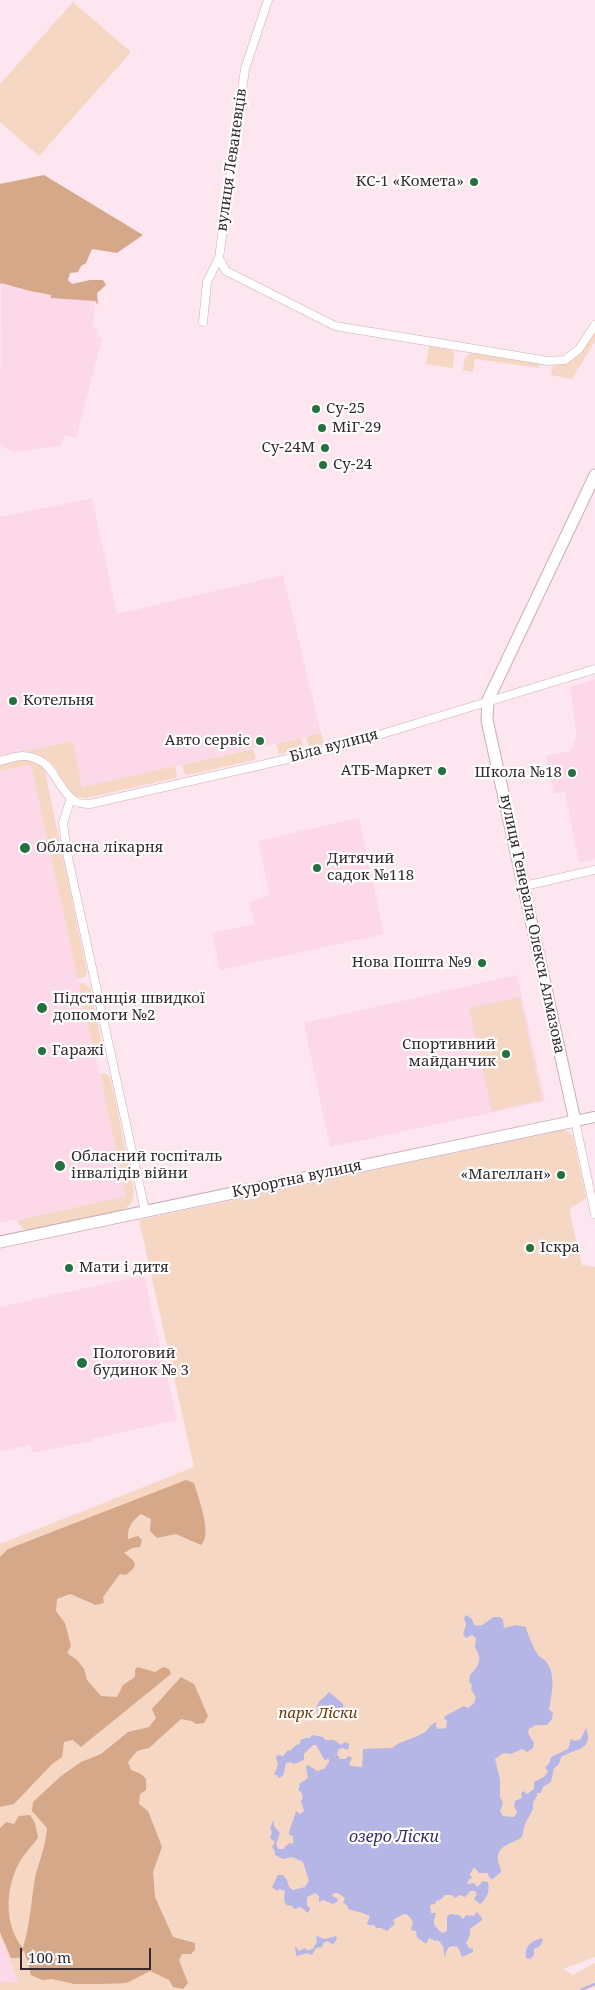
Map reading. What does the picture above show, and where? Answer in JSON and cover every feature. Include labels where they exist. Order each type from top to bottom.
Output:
[{"type":"main road","name":"вулиця Генерала Олекси Алмазова","points":[[575,1122],[487,720],[488,700],[595,475]]},
{"type":"main road","name":"Курортна вулиця","points":[[0,1242],[575,1122]]},
{"type":"street","name":"вулиця Леваневців","points":[[203,322],[207,282],[219,258],[245,69],[268,0]]},
{"type":"street","points":[[219,258],[226,271],[335,326],[400,338],[456,345],[548,361],[565,360],[579,349],[595,325]]},
{"type":"street","name":"Біла вулиця","points":[[71,798],[76,803],[90,804],[327,750],[595,669]]},
{"type":"street","points":[[0,761],[23,756],[44,763],[54,773],[63,790],[71,798],[63,823],[67,853],[145,1211]]},
{"type":"street","points":[[524,886],[595,870]]},
{"type":"street","name":"Курортна вулиця","points":[[575,1122],[595,1117]]},
{"type":"street","name":"вулиця Генерала Олекси Алмазова","points":[[575,1122],[595,1214]]},
{"type":"shaded area","points":[[44,175],[143,235],[117,253],[92,249],[86,263],[81,266],[78,272],[70,273],[68,280],[72,284],[90,280],[103,280],[106,285],[97,293],[98,305],[95,301],[51,298],[51,295],[1,283],[0,285],[0,184]]},
{"type":"shaded area","points":[[1,283],[51,295],[51,298],[95,301],[93,328],[97,329],[96,336],[102,339],[76,438],[64,435],[61,446],[14,452],[0,446]]},
{"type":"shaded area","points":[[92,498],[117,614],[283,575],[321,733],[82,787],[73,741],[0,756],[0,517]]},
{"type":"shaded area","name":"Школа №18","points":[[595,679],[595,859],[579,863],[565,791],[554,794],[546,756],[570,751],[577,738],[570,687]]},
{"type":"shaded area","points":[[31,765],[127,1196],[0,1223],[0,771]]},
{"type":"shaded area","name":"Дитячий садок №118","points":[[359,818],[384,934],[220,970],[212,933],[255,924],[249,902],[270,895],[258,841]]},
{"type":"shaded area","points":[[517,975],[545,1101],[330,1147],[304,1023]]},
{"type":"shaded area","name":"Пологовий будинок № 3","points":[[144,1275],[177,1420],[92,1439],[92,1441],[32,1453],[30,1445],[0,1451],[0,1307]]},
{"type":"shaded area","points":[[186,1480],[194,1483],[204,1516],[206,1533],[201,1545],[176,1534],[157,1538],[150,1531],[151,1519],[141,1514],[135,1519],[128,1531],[128,1539],[138,1536],[142,1540],[140,1547],[132,1548],[124,1553],[133,1560],[135,1565],[126,1575],[120,1574],[103,1597],[104,1603],[96,1605],[70,1594],[57,1599],[56,1611],[65,1623],[71,1646],[67,1653],[77,1660],[84,1669],[87,1680],[101,1696],[117,1697],[123,1685],[135,1677],[137,1667],[155,1672],[163,1667],[169,1669],[171,1674],[81,1747],[73,1740],[64,1742],[62,1757],[52,1764],[14,1804],[0,1807],[0,1557],[8,1549]]},
{"type":"shaded area","points":[[181,1677],[194,1684],[208,1716],[204,1723],[196,1724],[192,1721],[181,1719],[149,1748],[137,1751],[128,1762],[131,1770],[141,1774],[146,1779],[146,1790],[140,1794],[139,1804],[148,1811],[162,1847],[153,1872],[155,1897],[173,1937],[195,1943],[195,1950],[191,1954],[182,1954],[179,1960],[188,1983],[183,1989],[173,1987],[169,1980],[150,1971],[127,1983],[102,1984],[74,1984],[52,1979],[42,1980],[31,1975],[24,1950],[19,1958],[11,1958],[0,1932],[0,1828],[6,1822],[14,1824],[19,1816],[30,1815],[35,1823],[38,1838],[19,1863],[14,1873],[9,1896],[12,1929],[23,1948],[29,1922],[35,1878],[44,1847],[47,1828],[32,1811],[33,1802],[61,1776],[81,1762],[101,1754],[128,1732],[149,1727],[156,1718],[152,1709]]},
{"type":"shaded area","points":[[0,1936],[19,1984],[0,1981]]},
{"type":"green space","points":[[73,2],[131,52],[39,156],[0,122],[0,84]]},
{"type":"green space","points":[[595,332],[595,341],[572,379],[551,375],[553,366],[567,362],[578,354]]},
{"type":"green space","points":[[429,346],[454,351],[453,368],[426,364]]},
{"type":"green space","points":[[473,353],[540,364],[539,368],[475,359],[473,372],[463,370],[466,357]]},
{"type":"green space","points":[[321,733],[324,745],[309,747],[306,737]]},
{"type":"green space","points":[[301,738],[302,750],[279,754],[276,744]]},
{"type":"green space","points":[[73,741],[82,787],[175,766],[177,776],[86,798],[77,796],[67,789],[48,760],[40,755],[25,751]]},
{"type":"green space","points":[[253,749],[256,758],[254,760],[188,775],[184,773],[182,765]]},
{"type":"green space","points":[[25,759],[32,760],[44,767],[87,972],[85,977],[78,979],[31,765],[0,771],[0,764]]},
{"type":"green space","points":[[84,983],[90,988],[102,1045],[94,1051],[79,984]]},
{"type":"green space","name":"Спортивний майданчик","points":[[520,997],[542,1100],[492,1111],[469,1008]]},
{"type":"green space","points":[[104,1073],[110,1076],[111,1080],[134,1191],[132,1202],[124,1210],[29,1230],[24,1229],[17,1220],[126,1196],[100,1074]]},
{"type":"green space","name":"парк Ліски","points":[[563,1130],[569,1132],[573,1137],[586,1197],[571,1208],[570,1214],[582,1265],[595,1267],[595,1957],[563,1969],[573,1975],[595,1963],[595,1986],[586,1990],[0,1990],[0,1981],[19,1983],[0,1936],[0,1544],[194,1467],[139,1220]]},
{"type":"water","name":"озеро Ліски","points":[[466,1615],[472,1619],[474,1625],[482,1625],[493,1617],[500,1617],[503,1620],[504,1628],[516,1625],[526,1627],[536,1652],[546,1662],[552,1674],[549,1709],[553,1713],[552,1719],[547,1725],[536,1725],[529,1729],[528,1733],[534,1743],[533,1748],[527,1752],[522,1749],[511,1754],[503,1753],[495,1759],[500,1780],[500,1797],[503,1803],[500,1811],[503,1816],[514,1817],[517,1812],[514,1806],[515,1801],[522,1798],[521,1793],[523,1791],[527,1794],[534,1789],[534,1782],[544,1777],[548,1771],[545,1768],[550,1762],[551,1757],[568,1749],[571,1739],[575,1741],[581,1739],[586,1728],[588,1741],[581,1748],[561,1757],[559,1764],[554,1768],[551,1782],[543,1787],[541,1793],[537,1793],[522,1837],[501,1849],[499,1853],[498,1859],[501,1872],[491,1879],[487,1873],[479,1873],[474,1867],[470,1874],[472,1878],[469,1879],[467,1884],[474,1883],[477,1887],[483,1881],[488,1882],[489,1888],[484,1900],[480,1904],[474,1899],[477,1894],[475,1891],[470,1891],[465,1897],[460,1895],[455,1898],[452,1895],[445,1895],[436,1901],[435,1904],[430,1905],[431,1913],[436,1913],[434,1925],[442,1933],[447,1931],[447,1917],[450,1914],[459,1915],[463,1919],[466,1915],[474,1916],[477,1912],[482,1918],[470,1929],[470,1935],[466,1943],[469,1948],[473,1949],[473,1952],[462,1957],[458,1947],[452,1946],[447,1950],[445,1958],[443,1946],[438,1940],[429,1938],[426,1944],[417,1937],[416,1931],[411,1930],[413,1922],[404,1914],[393,1920],[395,1924],[387,1931],[376,1928],[374,1925],[368,1925],[370,1916],[348,1909],[347,1905],[343,1903],[345,1898],[338,1893],[334,1893],[332,1896],[338,1899],[333,1904],[323,1900],[319,1902],[319,1896],[315,1893],[307,1897],[307,1905],[310,1909],[308,1913],[301,1907],[294,1909],[292,1906],[286,1905],[284,1899],[285,1891],[279,1889],[277,1891],[272,1887],[278,1875],[283,1875],[289,1887],[293,1890],[305,1887],[309,1881],[303,1862],[292,1857],[283,1859],[275,1855],[272,1847],[275,1842],[270,1838],[272,1832],[270,1829],[274,1821],[274,1826],[280,1833],[276,1844],[278,1849],[283,1849],[289,1843],[293,1844],[293,1836],[289,1835],[289,1832],[296,1811],[300,1814],[304,1811],[301,1801],[303,1798],[298,1790],[299,1784],[308,1778],[306,1767],[308,1765],[317,1771],[324,1769],[329,1762],[329,1759],[324,1759],[316,1745],[313,1745],[304,1754],[304,1760],[294,1764],[291,1762],[286,1763],[283,1776],[279,1778],[277,1775],[274,1775],[278,1765],[276,1757],[278,1755],[283,1756],[288,1750],[290,1751],[300,1744],[300,1740],[310,1738],[312,1735],[323,1737],[325,1740],[334,1740],[341,1745],[345,1742],[349,1744],[349,1747],[347,1750],[339,1749],[337,1754],[340,1759],[345,1759],[349,1756],[352,1758],[349,1764],[351,1766],[362,1767],[363,1749],[392,1748],[425,1732],[437,1722],[437,1729],[446,1728],[447,1721],[444,1718],[445,1716],[464,1706],[468,1708],[474,1703],[476,1697],[471,1690],[472,1684],[469,1682],[470,1675],[478,1665],[479,1655],[475,1648],[476,1638],[472,1635],[466,1638],[463,1634],[466,1625],[464,1618]]},
{"type":"water","points":[[329,1692],[343,1704],[344,1710],[341,1714],[337,1715],[333,1711],[328,1712],[327,1715],[320,1718],[317,1708],[319,1702]]},
{"type":"water","points":[[316,1936],[325,1939],[336,1936],[337,1939],[333,1945],[328,1941],[323,1943],[322,1947],[316,1948],[312,1955],[307,1953],[296,1956],[295,1946],[299,1951],[305,1948],[308,1951],[312,1950],[317,1942]]},
{"type":"water","points":[[542,1938],[540,1946],[534,1949],[534,1955],[530,1959],[526,1958],[527,1947]]},
{"type":"waterway","points":[[581,1990],[595,1984]]},
{"type":"place","name":"КС-1 «Комета»","points":[[474,182]]},
{"type":"place","name":"Су-25","points":[[316,409]]},
{"type":"place","name":"МіГ-29","points":[[322,428]]},
{"type":"place","name":"Су-24М","points":[[325,448]]},
{"type":"place","name":"Су-24","points":[[323,465]]},
{"type":"place","name":"Котельня","points":[[13,701]]},
{"type":"place","name":"Авто сервіс","points":[[260,741]]},
{"type":"place","name":"АТБ-Маркет","points":[[442,771]]},
{"type":"place","name":"Школа №18","points":[[572,773]]},
{"type":"place","name":"Обласна лікарня","points":[[25,848]]},
{"type":"place","name":"Дитячий садок №118","points":[[317,868]]},
{"type":"place","name":"Нова Пошта №9","points":[[482,963]]},
{"type":"place","name":"Підстанція швидкої допомоги №2","points":[[42,1008]]},
{"type":"place","name":"Гаражі","points":[[42,1051]]},
{"type":"place","name":"Спортивний майданчик","points":[[506,1054]]},
{"type":"place","name":"Обласний госпіталь інвалідів війни","points":[[60,1166]]},
{"type":"place","name":"«Магеллан»","points":[[561,1175]]},
{"type":"place","name":"Іскра","points":[[530,1248]]},
{"type":"place","name":"Мати і дитя","points":[[69,1268]]},
{"type":"place","name":"Пологовий будинок № 3","points":[[82,1363]]}]
